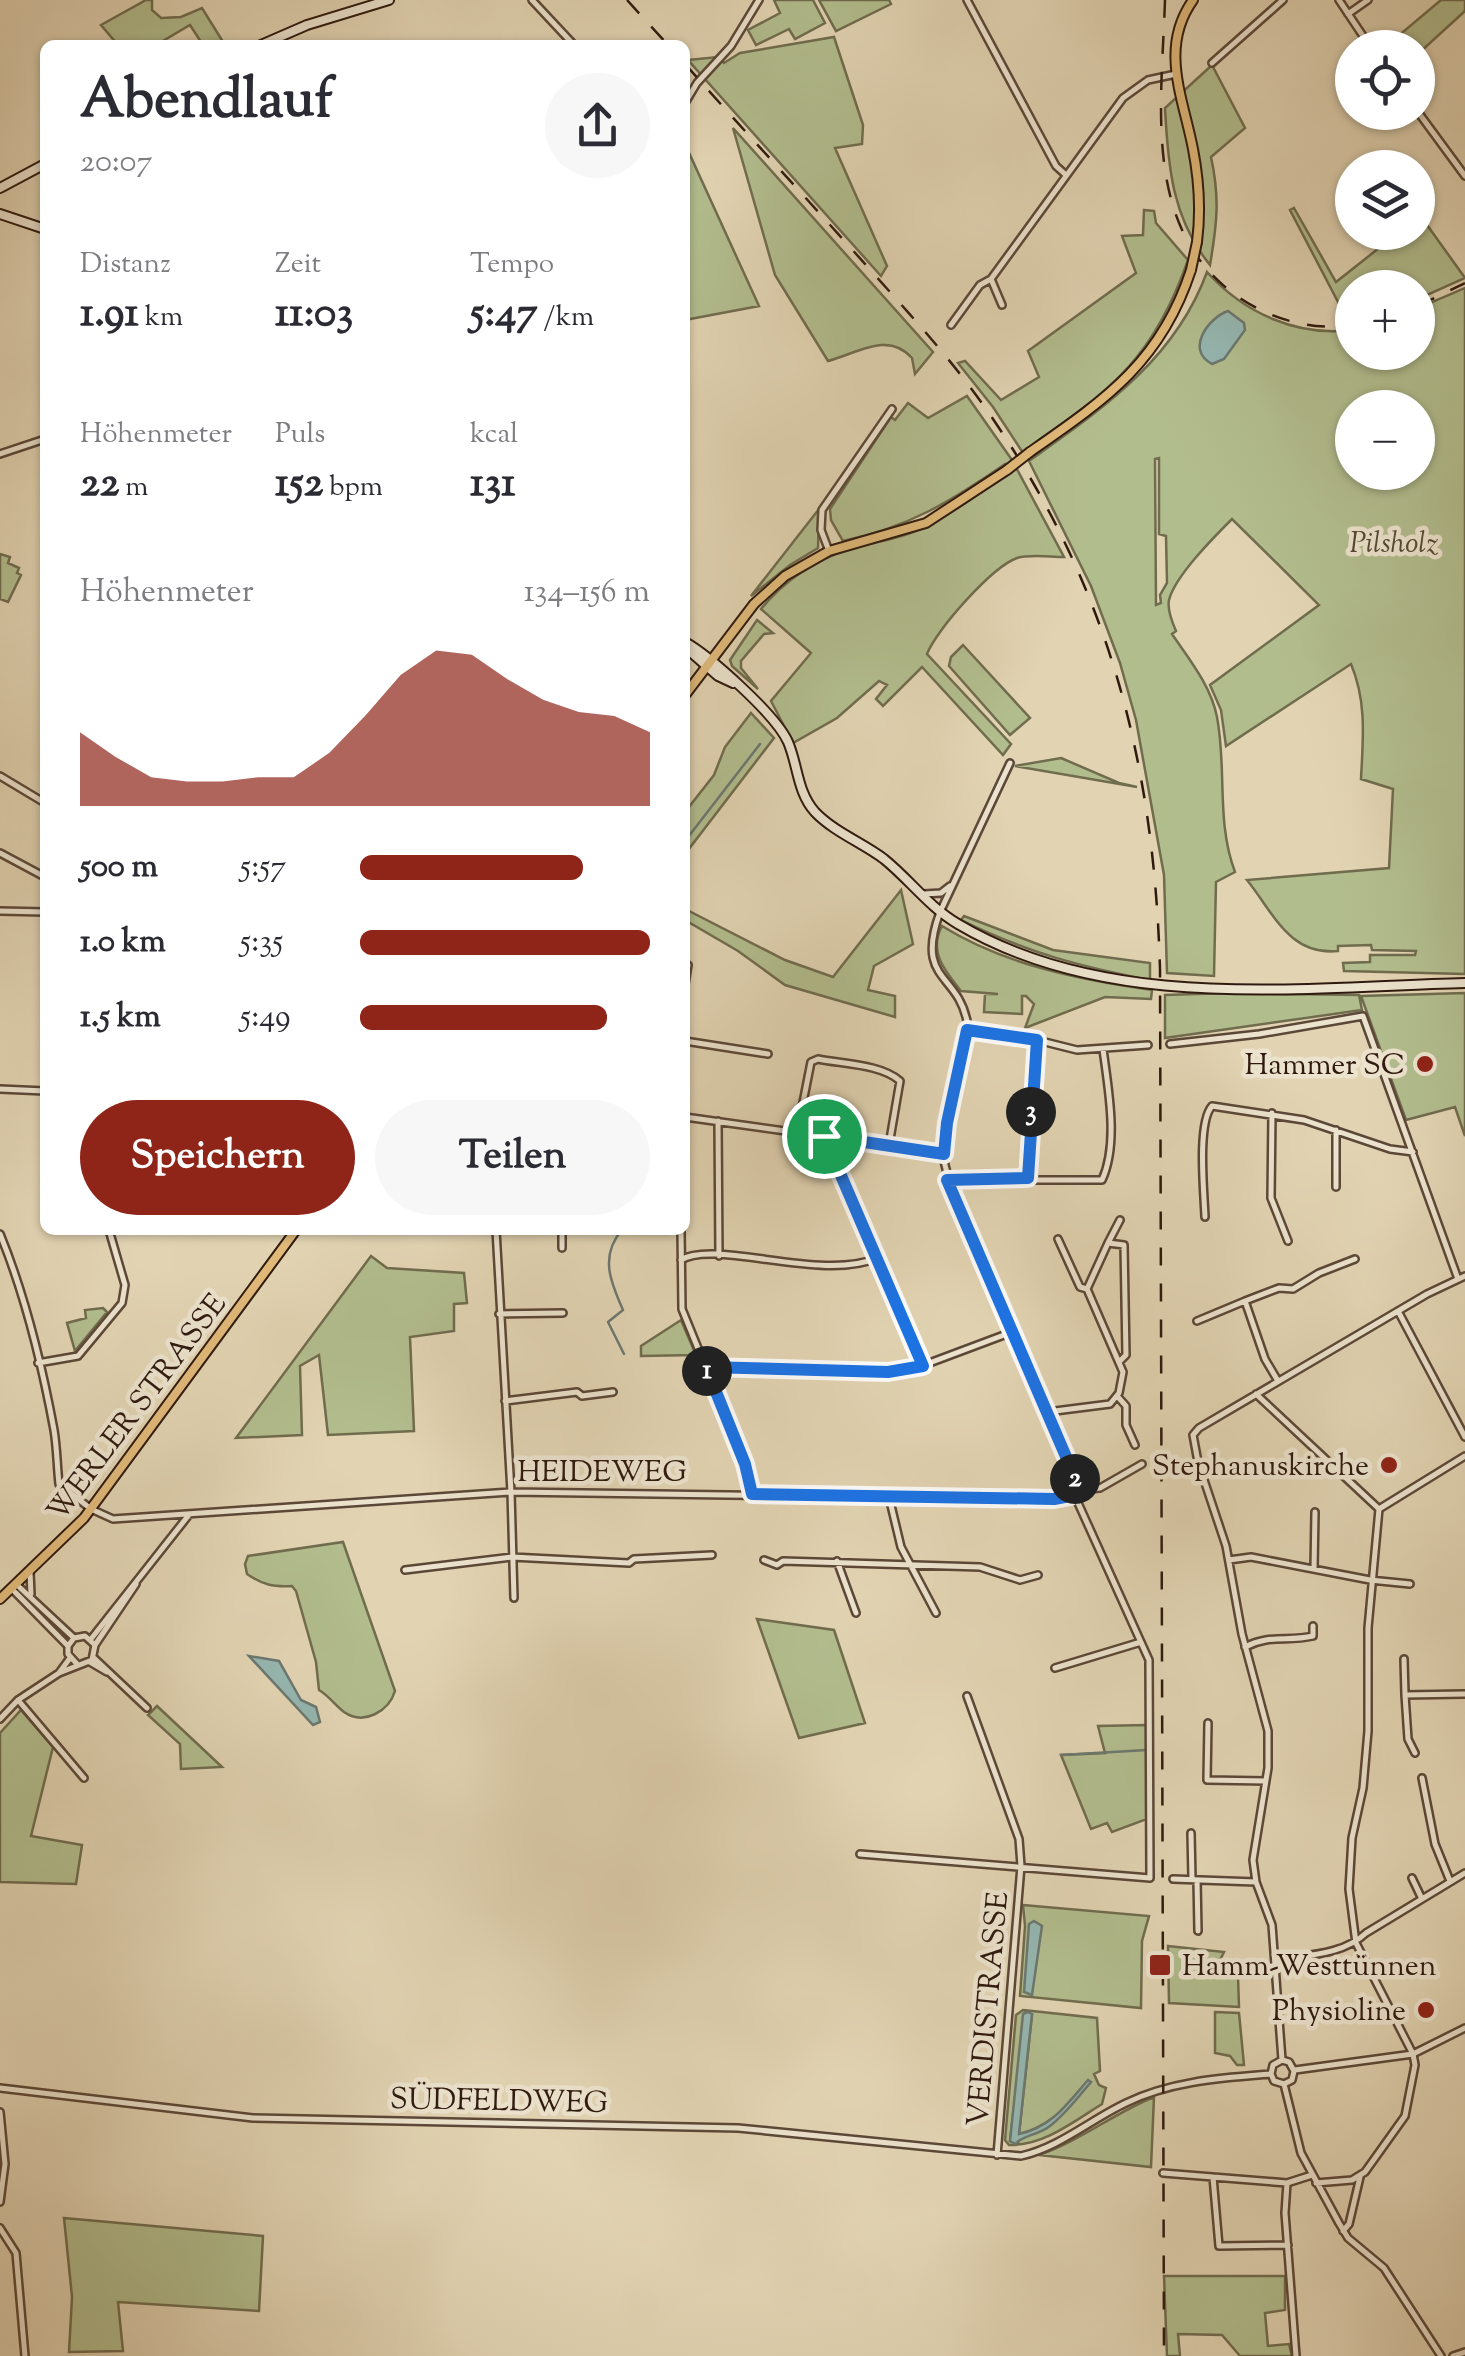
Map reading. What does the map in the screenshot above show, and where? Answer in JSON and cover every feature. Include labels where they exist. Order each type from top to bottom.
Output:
[{"type":"main road","points":[[272,40],[389,0]]},
{"type":"main road","points":[[690,689],[764,593],[803,564],[829,551],[926,523],[1007,470],[1114,392],[1135,371],[1174,316],[1197,242],[1198,174],[1176,74],[1176,32],[1193,0]]},
{"type":"main road","points":[[0,188],[40,167]]},
{"type":"main road","points":[[0,214],[40,227]]},
{"type":"main road","points":[[690,649],[768,714],[785,736],[802,790],[815,812],[881,857],[940,912],[985,938],[1092,974],[1150,984],[1266,988],[1465,983]]},
{"type":"main road","name":"WERLER STRASSE","points":[[0,1599],[91,1510],[292,1235]]},
{"type":"street","points":[[532,0],[569,40]]},
{"type":"street","points":[[690,95],[731,46],[759,0]]},
{"type":"street","points":[[968,0],[1056,166],[1066,175]]},
{"type":"street","points":[[1212,63],[1283,0]]},
{"type":"street","points":[[1338,0],[1359,30]]},
{"type":"street","points":[[1348,14],[1368,0]]},
{"type":"street","points":[[951,324],[980,285],[991,278],[1128,93],[1148,80],[1176,74]]},
{"type":"street","points":[[1431,130],[1465,176]]},
{"type":"street","points":[[991,278],[1002,305]]},
{"type":"street","points":[[829,551],[821,530],[822,510],[892,409]]},
{"type":"street","points":[[0,454],[40,440]]},
{"type":"street","points":[[860,1854],[1150,1878],[1148,1660],[1076,1492],[1076,1480],[947,1180],[947,1123],[967,1030],[965,1012],[943,982],[932,954],[934,929],[1010,763]]},
{"type":"street","points":[[0,776],[40,800]]},
{"type":"street","points":[[0,853],[40,874]]},
{"type":"street","points":[[918,893],[938,894],[952,884]]},
{"type":"street","points":[[0,911],[40,911]]},
{"type":"street","points":[[1170,1044],[1363,1016],[1461,1278],[1198,1428],[1193,1441],[1229,1560],[1245,1647],[1268,1731],[1266,1781],[1254,1843],[1256,1882],[1272,1924],[1282,2060]]},
{"type":"street","points":[[967,1030],[1078,1050],[1148,1045]]},
{"type":"street","points":[[1028,1178],[1037,1040]]},
{"type":"street","points":[[690,1042],[768,1054]]},
{"type":"street","points":[[947,1180],[1102,1180],[1109,1150],[1103,1049]]},
{"type":"street","points":[[797,1132],[811,1062],[818,1059],[894,1076],[900,1081],[890,1145]]},
{"type":"street","points":[[0,1089],[40,1091]]},
{"type":"street","points":[[1205,1217],[1207,1111],[1212,1106],[1272,1113],[1390,1149],[1413,1152]]},
{"type":"street","points":[[1272,1113],[1271,1198],[1288,1242]]},
{"type":"street","points":[[690,1118],[944,1154]]},
{"type":"street","points":[[718,1121],[720,1256]]},
{"type":"street","points":[[1336,1130],[1336,1187]]},
{"type":"street","points":[[824,1136],[923,1366]]},
{"type":"street","points":[[1047,1412],[1105,1405],[1118,1397],[1124,1376],[1120,1362],[1087,1289],[1120,1220]]},
{"type":"street","points":[[0,1234],[38,1363],[54,1432],[59,1484],[91,1510]]},
{"type":"street","points":[[38,1363],[78,1356],[122,1303],[125,1285],[110,1235]]},
{"type":"street","points":[[496,1235],[514,1598]]},
{"type":"street","points":[[562,1235],[562,1248]]},
{"type":"street","points":[[682,1235],[682,1309],[745,1464],[752,1494]]},
{"type":"street","points":[[1058,1239],[1080,1287],[1087,1289]]},
{"type":"street","points":[[1108,1243],[1124,1246],[1126,1350],[1120,1362]]},
{"type":"street","points":[[681,1260],[693,1255],[720,1256],[840,1268],[876,1258]]},
{"type":"street","points":[[1197,1321],[1280,1288],[1293,1289],[1355,1258]]},
{"type":"street","points":[[1245,1300],[1264,1358],[1278,1381]]},
{"type":"street","points":[[1398,1311],[1465,1436]]},
{"type":"street","points":[[499,1314],[563,1313]]},
{"type":"street","points":[[706,1367],[888,1372],[923,1366],[1012,1332]]},
{"type":"street","points":[[506,1401],[614,1392]]},
{"type":"street","points":[[1256,1394],[1379,1509]]},
{"type":"street","points":[[1118,1397],[1126,1406],[1127,1428],[1135,1445]]},
{"type":"street","points":[[1379,1509],[1465,1456]]},
{"type":"street","name":"HEIDEWEG","points":[[91,1510],[113,1519],[511,1492],[1054,1499],[1100,1488],[1142,1464]]},
{"type":"street","points":[[889,1498],[901,1547],[936,1613]]},
{"type":"street","points":[[1343,2230],[1360,2176],[1405,2116],[1414,2065],[1413,2054],[1356,1942],[1349,1889],[1352,1838],[1363,1788],[1368,1732],[1370,1580],[1379,1509]]},
{"type":"street","points":[[1314,1570],[1315,1512]]},
{"type":"street","points":[[92,1660],[94,1642],[189,1515]]},
{"type":"street","points":[[405,1570],[512,1557],[629,1563],[634,1558],[712,1555]]},
{"type":"street","points":[[1229,1560],[1250,1557],[1410,1584]]},
{"type":"street","points":[[764,1560],[777,1565],[783,1561],[980,1567],[1020,1580],[1038,1575]]},
{"type":"street","points":[[837,1562],[856,1613]]},
{"type":"street","points":[[30,1572],[31,1597]]},
{"type":"street","points":[[14,1586],[74,1638]]},
{"type":"street","points":[[14,1586],[68,1646],[70,1658],[77,1664]]},
{"type":"street","points":[[1245,1647],[1263,1638],[1313,1636],[1313,1626]]},
{"type":"street","points":[[68,1646],[74,1638],[85,1636],[94,1642]]},
{"type":"street","points":[[1055,1668],[1141,1642]]},
{"type":"street","points":[[59,1674],[70,1658]]},
{"type":"street","points":[[1404,1659],[1408,1739],[1415,1753]]},
{"type":"street","points":[[0,1718],[18,1700],[59,1674],[92,1660]]},
{"type":"street","points":[[92,1660],[146,1708]]},
{"type":"street","points":[[1405,1695],[1465,1694]]},
{"type":"street","name":"VERDISTRASSE","points":[[967,1696],[1019,1839],[1021,1866],[997,2155]]},
{"type":"street","points":[[18,1700],[84,1778]]},
{"type":"street","points":[[1208,1723],[1207,1780],[1266,1781]]},
{"type":"street","points":[[1422,1778],[1435,1844],[1451,1882]]},
{"type":"street","points":[[1191,1833],[1198,1931]]},
{"type":"street","points":[[1276,1960],[1337,1950],[1356,1942],[1366,1932],[1465,1873]]},
{"type":"street","points":[[1412,1878],[1422,1898]]},
{"type":"street","points":[[1173,1879],[1256,1882]]},
{"type":"street","points":[[1294,2070],[1413,2054],[1465,2028]]},
{"type":"street","points":[[1282,2060],[1294,2070],[1292,2080],[1284,2084],[1274,2081],[1271,2074],[1273,2065],[1282,2060]]},
{"type":"street","name":"SÜDFELDWEG","points":[[0,2088],[254,2118],[738,2128],[1021,2156],[1044,2149],[1126,2103],[1168,2087],[1271,2074]]},
{"type":"street","points":[[1284,2084],[1292,2127],[1312,2175],[1343,2230],[1384,2268],[1442,2356]]},
{"type":"street","points":[[0,2112],[5,2164],[0,2202]]},
{"type":"street","points":[[1163,2173],[1287,2184],[1312,2175]]},
{"type":"street","points":[[1316,2182],[1360,2176]]},
{"type":"street","points":[[1213,2177],[1218,2246],[1288,2245]]},
{"type":"street","points":[[1287,2184],[1296,2356]]},
{"type":"street","points":[[0,2228],[16,2254],[25,2356]]},
{"type":"street","points":[[1453,2356],[1465,2352]]},
{"type":"green space","points":[[152,0],[152,10],[161,18],[181,17],[202,8],[222,40],[200,40],[190,25],[164,40],[114,40],[101,25]]},
{"type":"green space","points":[[774,0],[813,0],[825,23],[795,39],[789,29],[756,45],[748,30],[780,13]]},
{"type":"green space","points":[[819,0],[889,0],[891,4],[836,31]]},
{"type":"green space","points":[[1441,0],[1465,0],[1465,11],[1435,38],[1435,30],[1405,30]]},
{"type":"green space","points":[[834,37],[863,125],[862,144],[835,148],[887,266],[881,276],[690,62],[718,57],[724,63],[740,53]]},
{"type":"green space","points":[[1212,65],[1245,128],[1211,157],[1216,211],[1210,265],[1187,229],[1174,191],[1165,108]]},
{"type":"green space","points":[[733,128],[933,352],[915,374],[912,358],[893,346],[872,346],[828,361],[775,275]]},
{"type":"green space","points":[[690,155],[759,306],[690,319]]},
{"type":"green space","points":[[1294,208],[1335,280],[1335,296],[1290,210]]},
{"type":"green space","points":[[1144,210],[1154,211],[1156,223],[1188,260],[1174,296],[1159,325],[1124,372],[1023,453],[958,363],[965,361],[1001,400],[1039,377],[1028,351],[1136,273],[1122,236],[1143,235]]},
{"type":"green space","points":[[1435,236],[1465,278],[1435,291],[1435,270],[1351,270],[1376,250],[1435,250]]},
{"type":"green space","name":"Pilsholz","points":[[1207,272],[1238,299],[1273,319],[1311,330],[1335,331],[1335,370],[1435,370],[1435,301],[1465,288],[1465,974],[1344,971],[1343,963],[1370,962],[1370,955],[1415,955],[1416,951],[1372,950],[1371,945],[1338,946],[1338,951],[1307,947],[1274,918],[1247,880],[1389,868],[1393,789],[1361,779],[1362,707],[1351,664],[1226,746],[1221,710],[1210,685],[1319,605],[1232,519],[1187,569],[1169,604],[1176,631],[1172,634],[1205,684],[1217,717],[1226,834],[1235,872],[1216,882],[1214,976],[1167,973],[1164,875],[1136,720],[1091,586],[1029,461],[1109,402],[1156,357],[1176,331]],"holes":[[[1159,458],[1159,534],[1166,536],[1167,583],[1160,595],[1161,603],[1156,605],[1155,459]]]},
{"type":"green space","points":[[967,396],[1012,460],[1064,557],[1022,557],[1006,564],[966,600],[927,654],[1011,744],[1003,755],[922,667],[883,706],[876,699],[887,685],[879,681],[837,718],[793,743],[771,701],[811,653],[761,609],[813,565],[850,549],[918,530],[954,511],[1009,471],[1005,464],[928,512],[867,535],[843,541],[831,520],[830,509],[891,417],[895,420],[908,403],[928,418]]},
{"type":"green space","points":[[819,509],[818,548],[751,596]]},
{"type":"green space","points":[[0,554],[10,557],[8,563],[19,568],[17,573],[21,575],[8,602],[0,599]]},
{"type":"green space","points":[[757,620],[773,633],[764,634],[741,661],[741,668],[758,689],[730,660]]},
{"type":"green space","points":[[963,645],[1030,718],[1010,735],[949,666],[951,657]]},
{"type":"green space","points":[[751,713],[774,738],[690,847],[690,806],[714,775],[725,747]]},
{"type":"green space","points":[[1061,758],[1119,783],[1137,787],[1015,766]]},
{"type":"green space","points":[[901,890],[913,944],[874,966],[868,990],[895,996],[895,1017],[785,985],[690,923],[690,912],[785,960],[833,977]]},
{"type":"green space","points":[[964,916],[1053,950],[1150,963],[1150,980],[1031,950],[961,920]]},
{"type":"green space","points":[[942,926],[1017,961],[1152,990],[1151,999],[1105,997],[1025,1028],[1034,1004],[1026,996],[1022,996],[1022,1014],[984,1012],[985,994],[998,994],[961,991],[938,953]]},
{"type":"green space","name":"Hammer SC","points":[[1465,993],[1465,1136],[1455,1107],[1406,1120],[1361,996]]},
{"type":"green space","points":[[1165,995],[1359,995],[1362,1010],[1165,1038]]},
{"type":"green space","points":[[371,1256],[387,1268],[464,1273],[467,1303],[454,1304],[454,1331],[410,1337],[414,1431],[328,1435],[319,1355],[300,1366],[302,1435],[236,1438]]},
{"type":"green space","points":[[103,1308],[107,1312],[75,1351],[67,1323],[86,1318],[85,1310]]},
{"type":"green space","points":[[681,1320],[696,1355],[641,1356],[641,1346]]},
{"type":"green space","points":[[343,1542],[395,1691],[382,1710],[367,1717],[344,1712],[319,1690],[316,1662],[296,1591],[292,1586],[258,1581],[247,1574],[245,1564],[248,1556]]},
{"type":"green space","points":[[757,1619],[834,1630],[865,1723],[799,1738]]},
{"type":"green space","points":[[157,1706],[222,1767],[181,1769],[180,1744],[148,1715]]},
{"type":"green space","points":[[21,1710],[53,1747],[31,1836],[82,1845],[76,1884],[0,1882],[0,1733]]},
{"type":"green space","points":[[1147,1725],[1147,1819],[1112,1832],[1107,1823],[1091,1829],[1061,1755],[1105,1753],[1098,1726]]},
{"type":"green space","points":[[1023,1905],[1149,1916],[1142,1941],[1141,2008],[1020,1996]]},
{"type":"green space","points":[[1168,1946],[1224,1952],[1213,1974],[1238,1976],[1239,2007],[1169,2003]]},
{"type":"green space","points":[[1023,2010],[1097,2018],[1100,2071],[1094,2074],[1099,2085],[1106,2088],[1102,2104],[1069,2125],[1034,2142],[1009,2145],[1005,2140],[1016,2015]],"holes":[[[1025,2012],[1032,2015],[1019,2134],[1050,2120],[1091,2082],[1051,2123],[1020,2138],[1018,2143],[1010,2141]]]},
{"type":"green space","points":[[1215,2012],[1239,2013],[1244,2065],[1215,2053]]},
{"type":"green space","points":[[1154,2097],[1151,2167],[1039,2155],[1069,2142]]},
{"type":"green space","points":[[64,2218],[263,2236],[259,2311],[118,2302],[123,2351],[69,2352],[72,2297]]},
{"type":"green space","points":[[1164,2276],[1285,2276],[1285,2310],[1265,2313],[1268,2346],[1289,2344],[1292,2356],[1240,2356],[1222,2335],[1178,2334],[1180,2356],[1167,2356]]},
{"type":"water","points":[[1228,311],[1244,323],[1245,330],[1224,359],[1212,364],[1200,351],[1202,335],[1213,320]]},
{"type":"water","points":[[249,1656],[279,1661],[301,1700],[316,1707],[320,1722],[313,1725]]},
{"type":"water","points":[[1034,1921],[1042,1926],[1032,1995],[1024,1992],[1029,1924]]},
{"type":"water","points":[[1023,2014],[1032,2014],[1019,2134],[1050,2120],[1088,2080],[1091,2082],[1056,2121],[1015,2144],[1010,2141]]},
{"type":"waterway","points":[[690,835],[760,744]]},
{"type":"waterway","points":[[618,1235],[611,1250],[609,1270],[623,1310],[608,1322],[624,1354]]},
{"type":"waterway","points":[[1061,1755],[1147,1750]]},
{"type":"railway","points":[[627,0],[663,40]]},
{"type":"railway","points":[[1165,0],[1161,80],[1164,161],[1171,200],[1185,236],[1206,268],[1250,304],[1292,322],[1335,326]]},
{"type":"railway","points":[[690,70],[920,326],[993,419],[1034,484],[1096,614],[1135,750],[1148,820],[1160,969],[1164,2356]]},
{"type":"railway","points":[[1435,298],[1465,283]]},
{"type":"place","name":"Hammer SC","points":[[1425,1064]]},
{"type":"place","name":"Stephanuskirche","points":[[1389,1465]]},
{"type":"place","name":"Hamm-Westtünnen","points":[[1160,1965]]},
{"type":"place","name":"Physioline","points":[[1426,2010]]},
{"type":"route","points":[[967,1030],[1037,1040],[1028,1178],[947,1180],[1076,1480],[1078,1488],[1072,1496],[1008,1499],[752,1494],[745,1464],[706,1367],[888,1372],[923,1366],[824,1136],[944,1154],[967,1030]]}]
